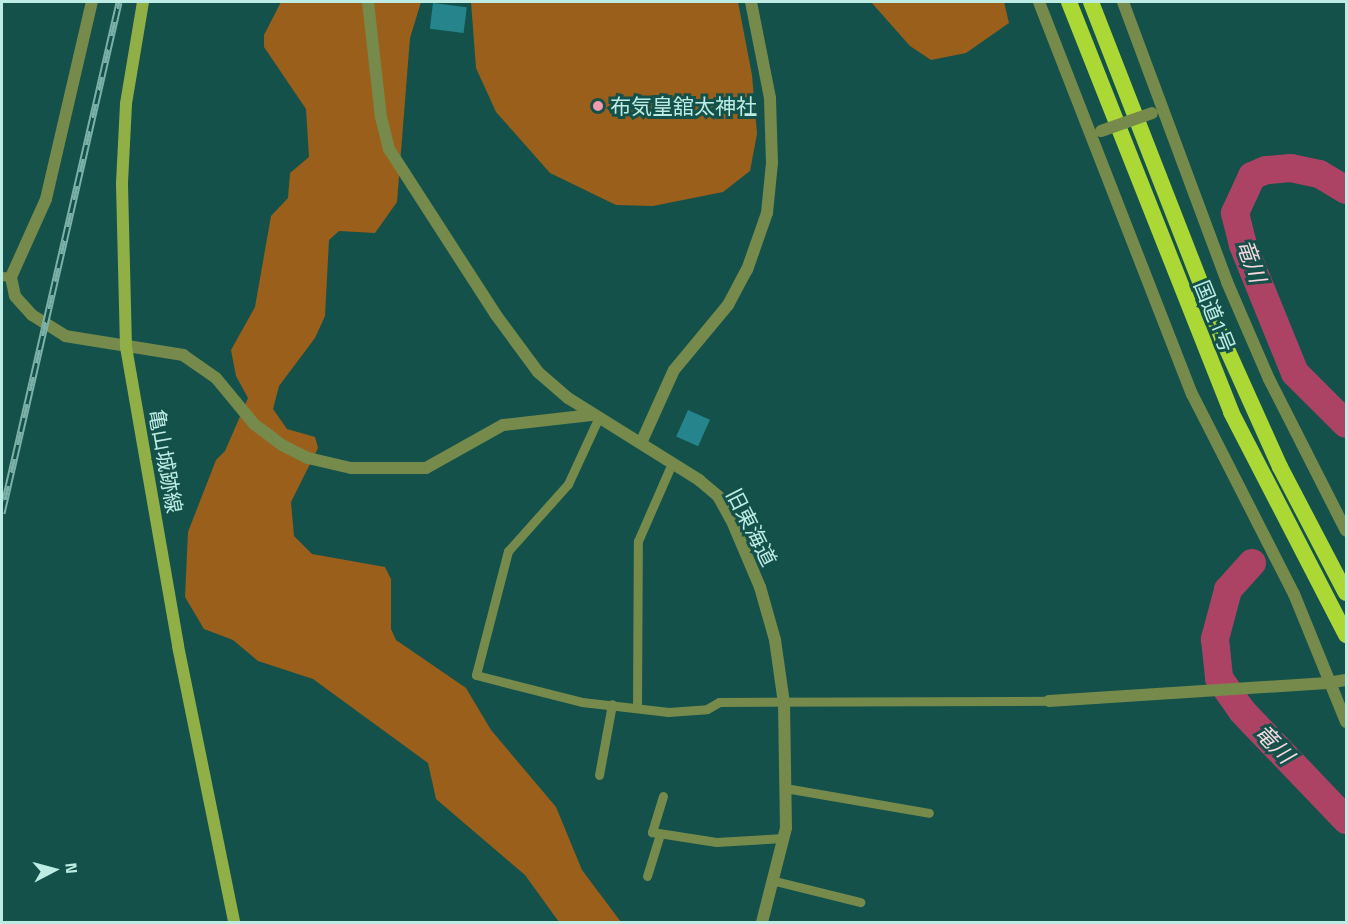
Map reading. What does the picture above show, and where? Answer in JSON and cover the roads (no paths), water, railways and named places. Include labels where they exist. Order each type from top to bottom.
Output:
[{"type":"highway","name":"国道1号","points":[[1069,2],[1231,412],[1347,635]]},
{"type":"highway","name":"国道1号","points":[[1091,2],[1226,348],[1281,467],[1347,593]]},
{"type":"main road","name":"亀山城跡線","points":[[143,2],[126,104],[122,184],[126,347],[178,646],[234,922]]},
{"type":"street","points":[[92,2],[46,199],[6,276],[15,296],[32,315],[65,336],[183,355],[216,378],[254,424],[282,446],[315,460],[351,468],[426,468],[503,425],[594,417]]},
{"type":"street","name":"旧東海道","points":[[368,2],[381,117],[397,167],[538,372],[594,417],[641,443],[713,491],[731,519],[775,640],[784,703],[784,838],[775,881],[762,922]]},
{"type":"street","points":[[641,443],[674,370],[728,305],[747,270],[767,213],[772,163],[770,98],[751,2]]},
{"type":"street","points":[[1039,2],[1089,136],[1192,394],[1294,594],[1327,683],[1347,722]]},
{"type":"street","points":[[1123,2],[1166,110],[1227,282],[1269,379],[1347,531]]},
{"type":"street","points":[[1089,136],[1166,110]]},
{"type":"street","points":[[1049,701],[1209,694],[1347,680]]},
{"type":"lane","points":[[594,417],[568,484],[508,551],[476,675],[582,702],[668,712],[707,710],[719,702],[1049,701]]},
{"type":"lane","points":[[637,707],[638,540],[672,463]]},
{"type":"lane","points":[[599,775],[612,704]]},
{"type":"lane","points":[[785,788],[929,813]]},
{"type":"lane","points":[[663,796],[652,832],[716,842],[784,838]]},
{"type":"lane","points":[[648,876],[660,834]]},
{"type":"lane","points":[[775,881],[860,902]]},
{"type":"waterway","name":"竜川","points":[[1346,190],[1319,174],[1291,168],[1266,170],[1252,176],[1235,213],[1243,245],[1295,373],[1346,424]]},
{"type":"waterway","name":"竜川","points":[[1252,563],[1228,590],[1215,639],[1219,678],[1242,711],[1346,820]]},
{"type":"railway","points":[[2,513],[119,2]]},
{"type":"place","name":"布気皇舘太神社","points":[[598,106]]}]
